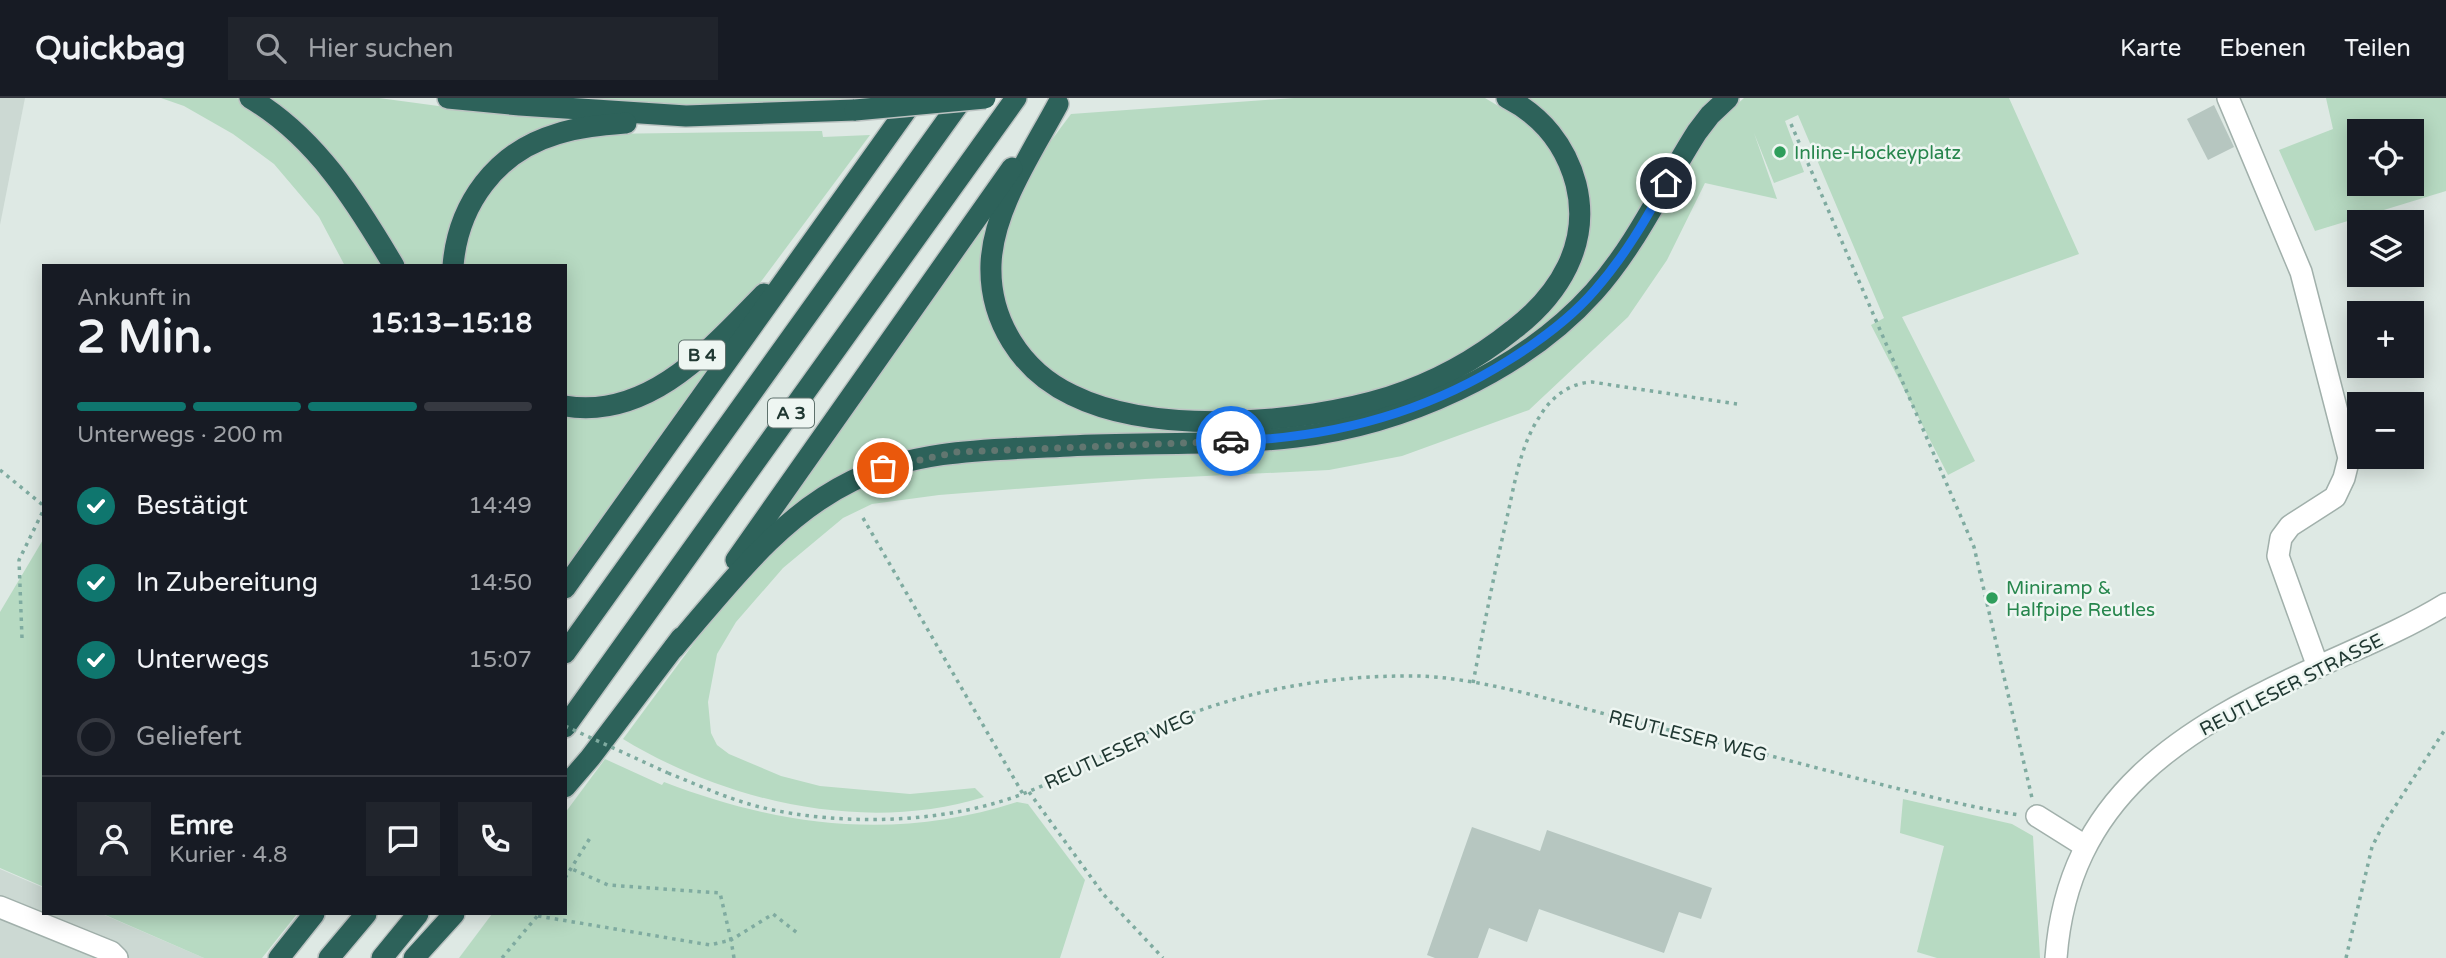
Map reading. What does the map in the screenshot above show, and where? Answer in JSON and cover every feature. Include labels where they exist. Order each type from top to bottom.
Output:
[{"type":"highway","points":[[250,98],[286,124],[331,170],[365,217],[393,264]]},
{"type":"highway","points":[[448,98],[520,106],[686,116]]},
{"type":"highway","points":[[567,585],[915,98]]},
{"type":"highway","name":"A 3","points":[[567,650],[963,98]]},
{"type":"highway","points":[[453,264],[458,235],[473,199],[493,172],[521,149],[549,137],[576,130],[686,116],[855,110],[985,98]]},
{"type":"highway","name":"A 3","points":[[567,723],[1016,98]]},
{"type":"highway","points":[[1060,101],[1006,203],[992,250],[991,281],[994,301],[1006,333],[1026,361],[1073,396],[1139,414],[1182,420],[1224,421],[1320,412],[1390,396],[1464,363],[1497,343],[1537,312],[1564,277],[1572,259],[1579,224],[1579,198],[1572,169],[1555,137],[1526,110],[1507,98]]},
{"type":"highway","points":[[674,648],[752,558],[789,523],[836,490],[883,468],[957,452],[1297,437],[1388,417],[1417,408],[1469,384],[1547,335],[1594,292],[1633,240],[1697,132],[1728,98]]},
{"type":"highway","points":[[567,785],[674,648],[1060,101]]},
{"type":"highway","name":"B 4","points":[[567,406],[593,408],[616,404],[643,396],[663,384],[709,349],[810,248]]},
{"type":"highway","points":[[279,958],[313,915]]},
{"type":"highway","points":[[329,958],[365,915]]},
{"type":"highway","points":[[382,958],[417,915]]},
{"type":"highway","points":[[414,958],[453,915]]},
{"type":"street","points":[[2228,98],[2301,272],[2349,458],[2344,478],[2334,497],[2290,526],[2281,538],[2278,556],[2318,667]]},
{"type":"street","name":"REUTLESER STRASSE","points":[[2056,958],[2060,918],[2071,876],[2085,846],[2118,799],[2144,770],[2179,742],[2239,706],[2384,637],[2446,604]]},
{"type":"street","points":[[2036,816],[2085,846]]},
{"type":"street","points":[[0,907],[111,952],[117,958]]},
{"type":"path","points":[[1791,124],[1974,547],[2036,816]]},
{"type":"path","points":[[1473,683],[1515,479],[1533,429],[1548,405],[1569,388],[1592,382],[1737,404]]},
{"type":"path","points":[[0,470],[42,505]]},
{"type":"path","points":[[22,638],[19,560],[42,511]]},
{"type":"path","points":[[863,518],[1023,794]]},
{"type":"path","name":"REUTLESER WEG","points":[[567,727],[667,773],[761,807],[829,817],[930,815],[972,808],[1029,792],[1182,717],[1237,699],[1302,684],[1365,677],[1421,676],[1473,683],[1908,791],[2017,815],[2036,816]]},
{"type":"path","points":[[2346,958],[2372,847],[2383,825],[2446,728]]},
{"type":"path","points":[[1029,792],[1104,895],[1163,958]]},
{"type":"path","points":[[567,875],[590,838]]},
{"type":"path","points":[[572,869],[608,885],[720,893],[734,958]]},
{"type":"path","points":[[502,958],[539,915],[710,945],[731,940],[773,914],[800,935]]},
{"type":"shaded area","points":[[0,98],[25,98],[0,225]]},
{"type":"shaded area","points":[[0,869],[42,887],[42,915],[104,915],[204,958],[0,958]]},
{"type":"green space","points":[[161,98],[237,98],[249,105],[310,156],[385,264],[344,264],[319,217],[274,164],[233,134],[184,106]]},
{"type":"green space","points":[[262,98],[379,98],[588,122],[510,149],[447,264],[401,264]]},
{"type":"green space","points":[[539,98],[869,98],[683,105]]},
{"type":"green space","points":[[1294,98],[1485,98],[1532,126],[1562,165],[1569,188],[1570,235],[1547,290],[1462,358],[1389,389],[1289,410],[1197,414],[1099,399],[1046,370],[1003,312],[999,250],[1020,190],[1071,114]]},
{"type":"green space","points":[[1516,98],[1719,98],[1601,274],[1548,325],[1483,370],[1298,430],[932,449],[777,525],[771,523],[980,224],[987,235],[995,329],[1011,358],[1027,374],[1197,430],[1460,376],[1500,354],[1533,329],[1552,308],[1586,195]]},
{"type":"green space","points":[[1744,98],[2009,98],[2079,254],[1902,317],[1975,461],[1948,475],[1871,325],[1884,318],[1798,115],[1785,121],[1804,172],[1774,183],[1754,133],[1777,199],[1705,183],[1667,260],[1628,317],[1529,410],[1402,456],[1329,470],[1145,479],[939,495],[872,504],[843,518],[783,568],[736,622],[717,654],[708,702],[711,733],[717,745],[729,754],[781,776],[820,786],[910,794],[975,788],[984,797],[939,808],[892,812],[845,812],[798,806],[707,780],[663,761],[623,739],[711,620],[769,553],[808,519],[865,484],[923,466],[1411,419],[1619,277],[1644,242],[1694,153],[1715,124]]},
{"type":"green space","points":[[2326,98],[2446,98],[2446,191],[2384,210],[2347,210],[2347,221],[2315,231],[2279,150],[2333,129]]},
{"type":"green space","points":[[822,131],[823,137],[870,135],[757,287],[687,359],[625,396],[567,399],[567,264],[459,264],[462,244],[493,182],[546,145],[602,134]]},
{"type":"green space","points":[[718,350],[721,353],[567,567],[567,413],[580,414]]},
{"type":"green space","points":[[42,541],[42,886],[0,868],[0,612]]},
{"type":"green space","points":[[605,759],[662,785],[664,782],[752,810],[839,824],[927,822],[1017,802],[1028,804],[1085,880],[1060,958],[459,958],[491,915],[567,915],[567,810]]},
{"type":"green space","points":[[1903,799],[2012,824],[2033,836],[2040,958],[1937,958],[1917,952],[1944,846],[1900,833]]},
{"type":"green space","points":[[105,915],[296,915],[262,958],[204,958]]},
{"type":"building","points":[[2214,105],[2234,147],[2208,160],[2187,119]]},
{"type":"building","points":[[1472,827],[1540,851],[1547,830],[1712,888],[1701,919],[1679,912],[1664,953],[1539,909],[1527,942],[1489,928],[1478,958],[1435,958],[1427,955]]},
{"type":"way so far","points":[[883,468],[957,452],[1231,441]]},
{"type":"place","name":"Inline-Hockeyplatz","points":[[1780,152]]},
{"type":"place","name":"Miniramp & Halfpipe Reutles","points":[[1992,598]]},
{"type":"route","points":[[1231,441],[1297,437],[1359,425],[1417,408],[1469,384],[1547,335],[1594,292],[1633,240],[1666,183]]}]
